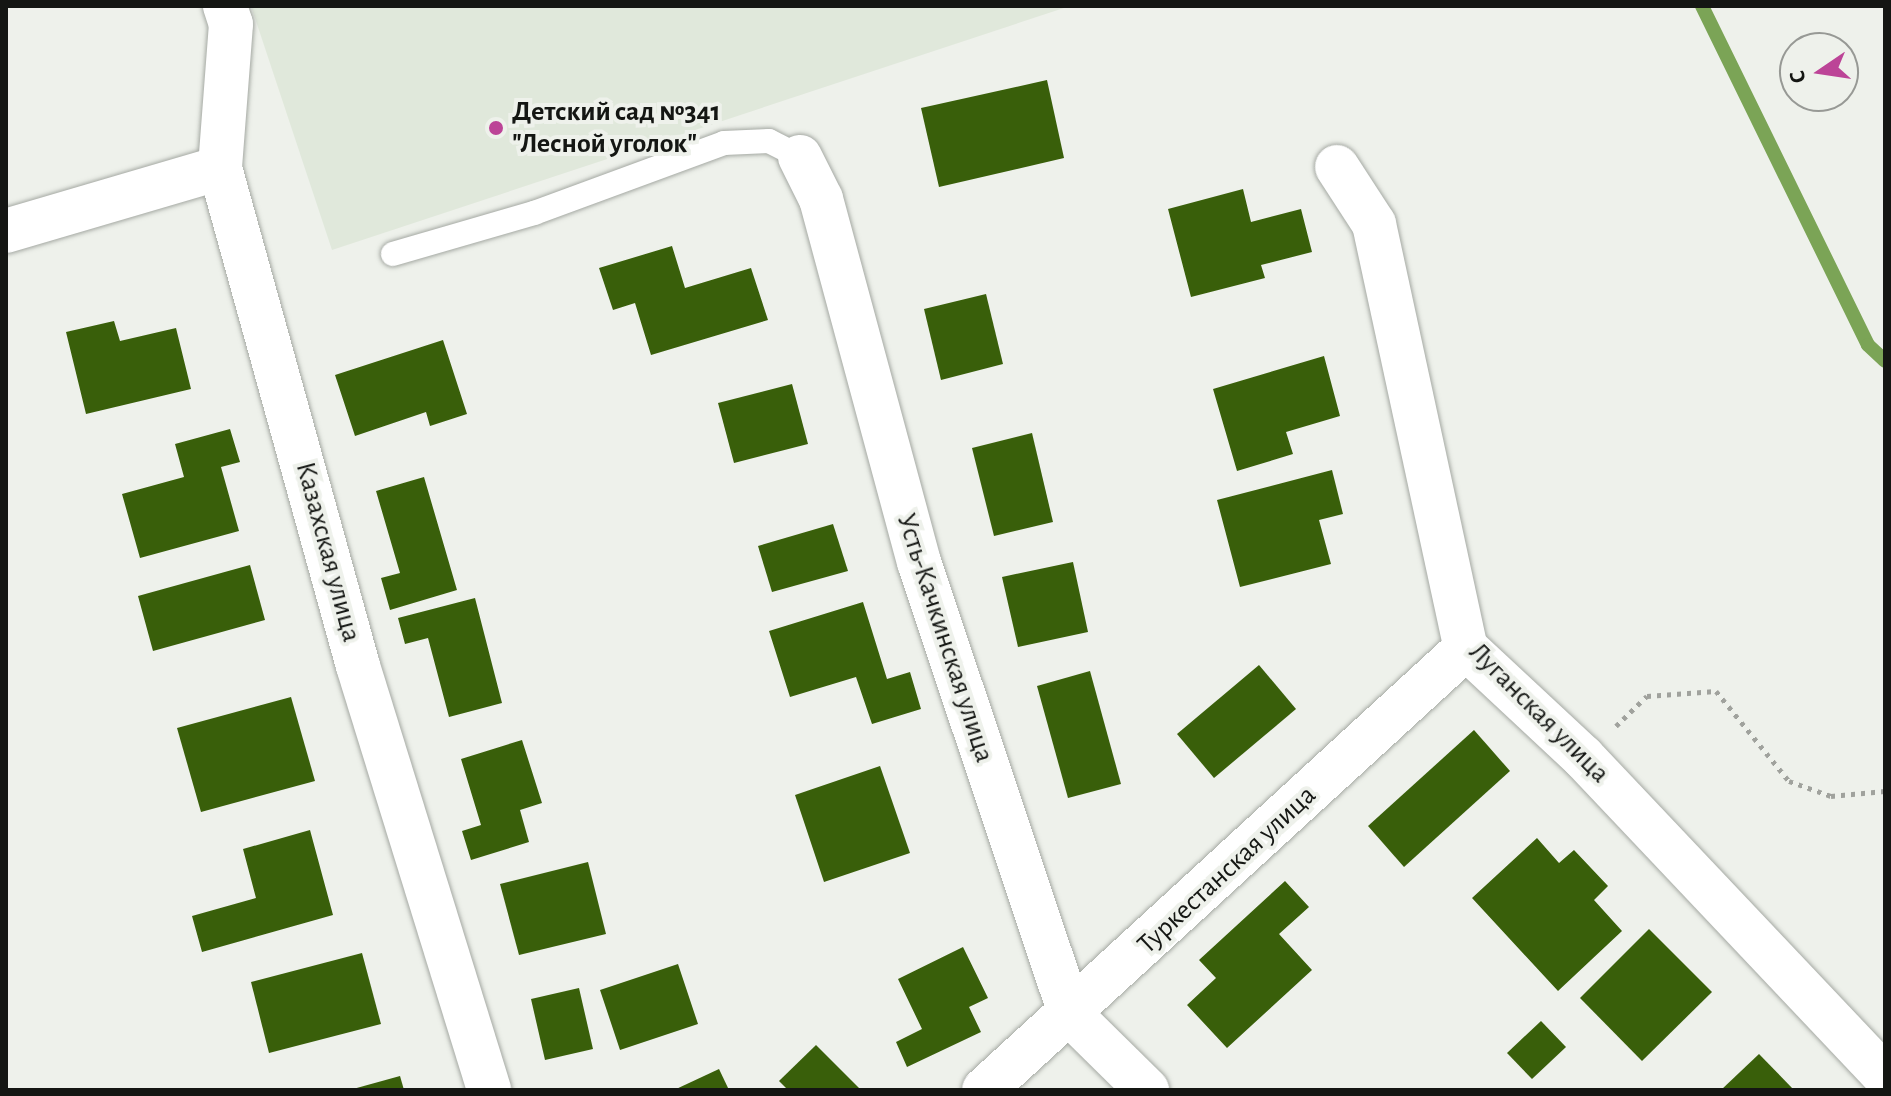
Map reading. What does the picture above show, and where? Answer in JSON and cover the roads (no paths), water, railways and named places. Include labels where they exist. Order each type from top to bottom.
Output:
[{"type":"street","name":"Казахская улица","points":[[225,6],[231,24],[220,168],[358,666],[489,1090]]},
{"type":"street","name":"Усть-Качкинская улица","points":[[800,157],[821,199],[919,562],[1071,1015],[1147,1090]]},
{"type":"street","name":"Луганская улица","points":[[1337,167],[1374,224],[1466,648],[1583,757],[1885,1076]]},
{"type":"street","points":[[6,231],[220,168]]},
{"type":"street","name":"Туркестанская улица","points":[[984,1090],[1071,1015],[1466,648]]},
{"type":"lane","points":[[393,254],[534,213],[724,143],[769,141],[800,157]]},
{"type":"waterway","points":[[1702,6],[1868,345],[1885,361]]},
{"type":"place","name":"Детский сад №341 \"Лесной уголок\"","points":[[496,128]]}]
